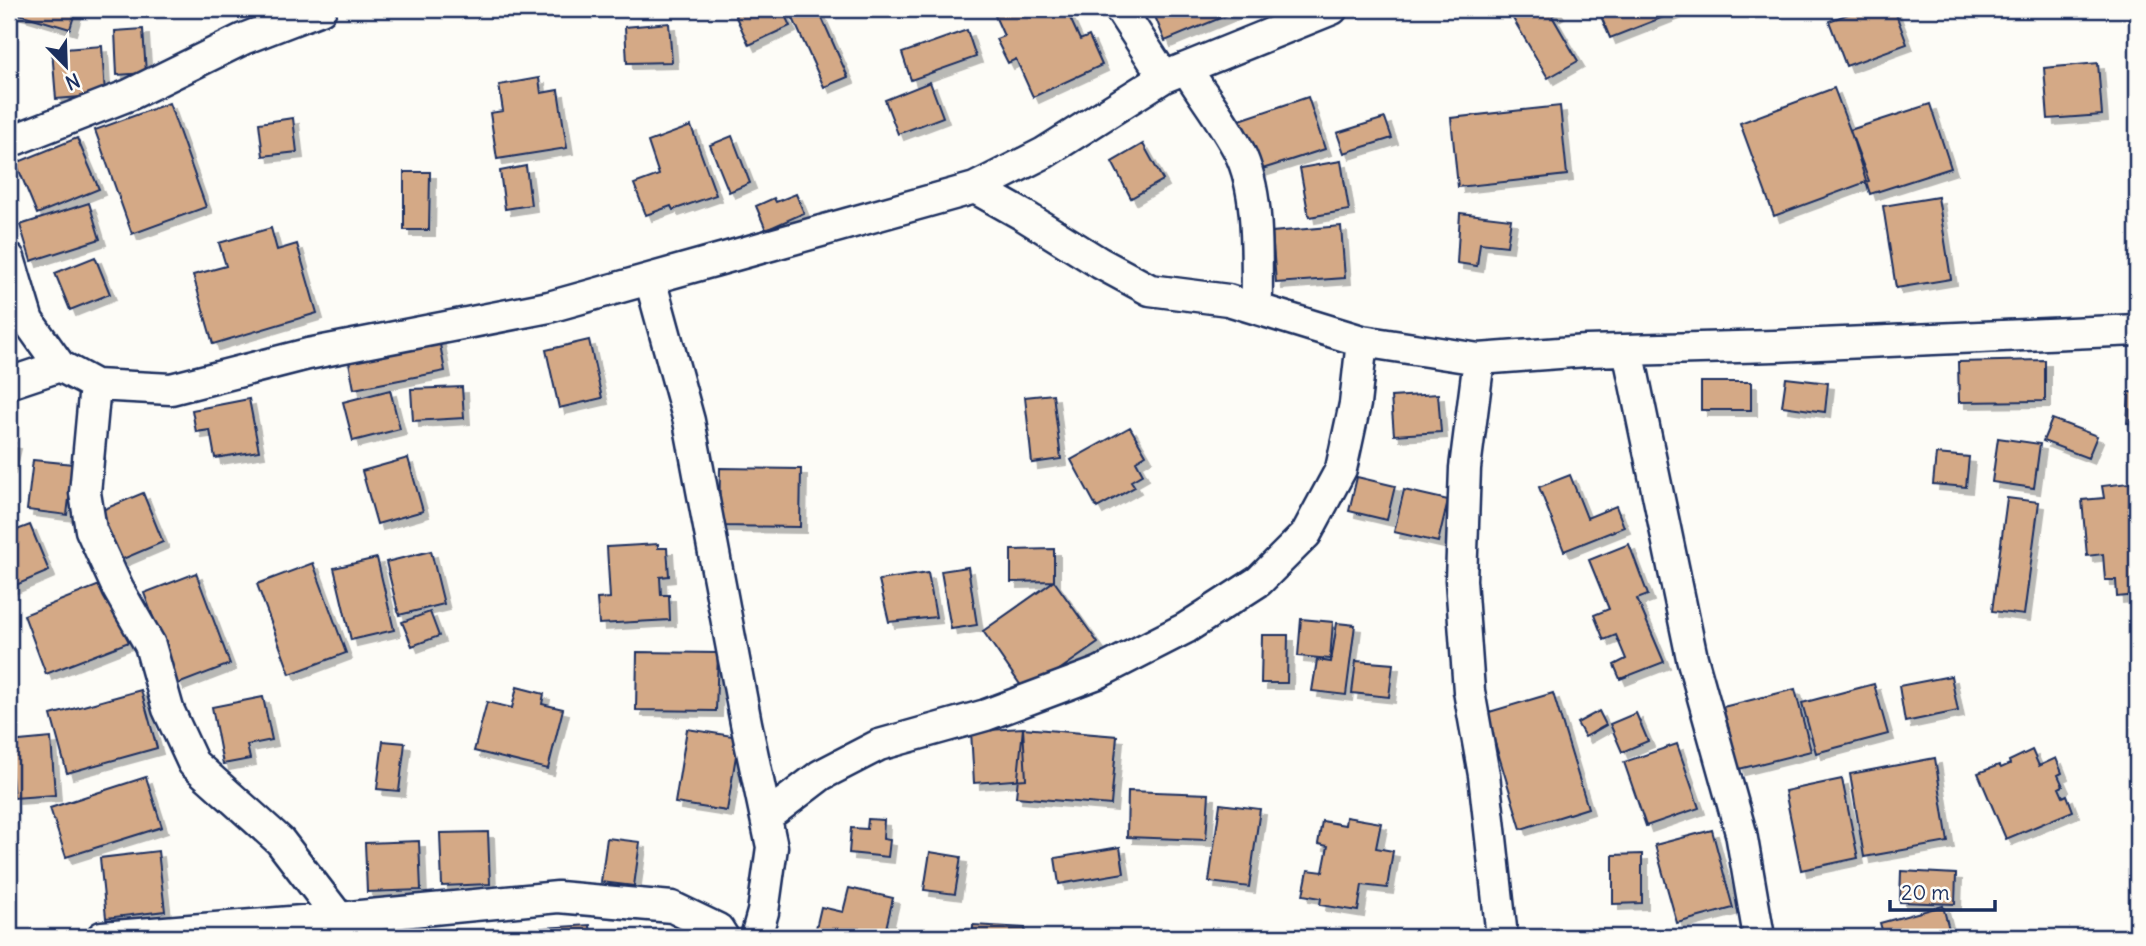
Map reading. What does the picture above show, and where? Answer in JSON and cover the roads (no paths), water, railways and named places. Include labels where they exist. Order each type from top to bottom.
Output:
[{"type":"street","points":[[9,142],[129,95],[243,39],[321,9]]},
{"type":"street","points":[[1120,9],[1239,152],[1251,191],[1256,243],[1257,307]]},
{"type":"street","points":[[9,258],[28,321],[60,366],[95,386],[172,389],[308,354],[549,307],[975,188],[1044,153],[1175,73],[1332,9]]},
{"type":"street","points":[[975,188],[1100,264],[1150,290],[1228,300],[1362,341],[1479,359],[1628,350],[2137,330]]},
{"type":"street","points":[[649,279],[689,421],[772,847],[763,912],[756,937]]},
{"type":"street","points":[[766,817],[821,775],[879,746],[986,715],[1098,673],[1186,628],[1259,581],[1306,534],[1341,469],[1355,404],[1362,341]]},
{"type":"street","points":[[1628,350],[1692,658],[1741,833],[1759,937]]},
{"type":"street","points":[[1479,359],[1465,468],[1461,580],[1469,691],[1484,775],[1502,937]]},
{"type":"street","points":[[9,383],[60,366]]},
{"type":"street","points":[[95,386],[85,493],[91,530],[118,589],[150,645],[167,709],[193,763],[281,841],[339,918]]},
{"type":"street","points":[[102,937],[558,897],[672,907],[718,929],[723,937]]}]
